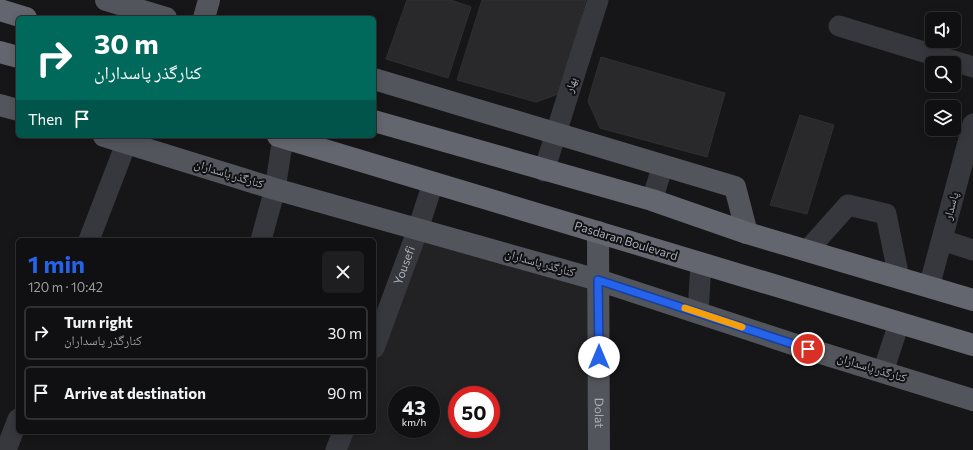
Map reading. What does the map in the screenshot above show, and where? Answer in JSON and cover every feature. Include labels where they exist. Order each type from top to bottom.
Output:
[{"type":"highway","points":[[0,10],[20,16]]},
{"type":"highway","points":[[0,52],[16,56]]},
{"type":"highway","points":[[376,122],[544,171],[652,200],[747,233],[973,300]]},
{"type":"highway","name":"Pasdaran Boulevard","points":[[284,138],[973,345]]},
{"type":"main road","points":[[106,0],[159,16]]},
{"type":"main road","points":[[205,16],[209,0]]},
{"type":"main road","points":[[376,80],[735,187],[747,233]]},
{"type":"main road","points":[[0,105],[16,109]]},
{"type":"main road","name":"کنارگذر پاسداران","points":[[127,139],[275,189],[598,280],[973,400]]},
{"type":"main road","name":"Dolat","points":[[598,232],[600,450]]},
{"type":"street","name":"بهار","points":[[544,171],[598,0]]},
{"type":"street","points":[[839,26],[973,67]]},
{"type":"street","name":"پاسدار","points":[[929,287],[973,124]]},
{"type":"street","points":[[262,238],[275,189],[281,138]]},
{"type":"street","points":[[90,238],[127,139]]},
{"type":"street","points":[[652,200],[663,165]]},
{"type":"street","name":"Yousefi","points":[[376,343],[418,229],[433,183]]},
{"type":"street","points":[[807,251],[848,205],[886,214],[899,278]]},
{"type":"street","points":[[942,240],[973,250]]},
{"type":"street","points":[[698,313],[701,263]]},
{"type":"street","points":[[883,372],[900,323]]},
{"type":"street","points":[[6,450],[16,425]]},
{"type":"street","points":[[336,450],[342,434]]},
{"type":"shaded area","points":[[418,229],[598,280],[602,450],[342,450],[347,434],[376,434],[376,350]]},
{"type":"building","points":[[407,0],[451,0],[471,7],[448,78],[386,59]]},
{"type":"building","points":[[482,0],[586,0],[558,94],[536,102],[457,80]]},
{"type":"building","points":[[601,57],[725,93],[707,157],[600,128],[588,101]]},
{"type":"building","points":[[800,115],[834,125],[807,214],[770,205]]},
{"type":"slow traffic","points":[[685,308],[742,327]]},
{"type":"route","points":[[599,357],[598,280],[808,349]]}]
